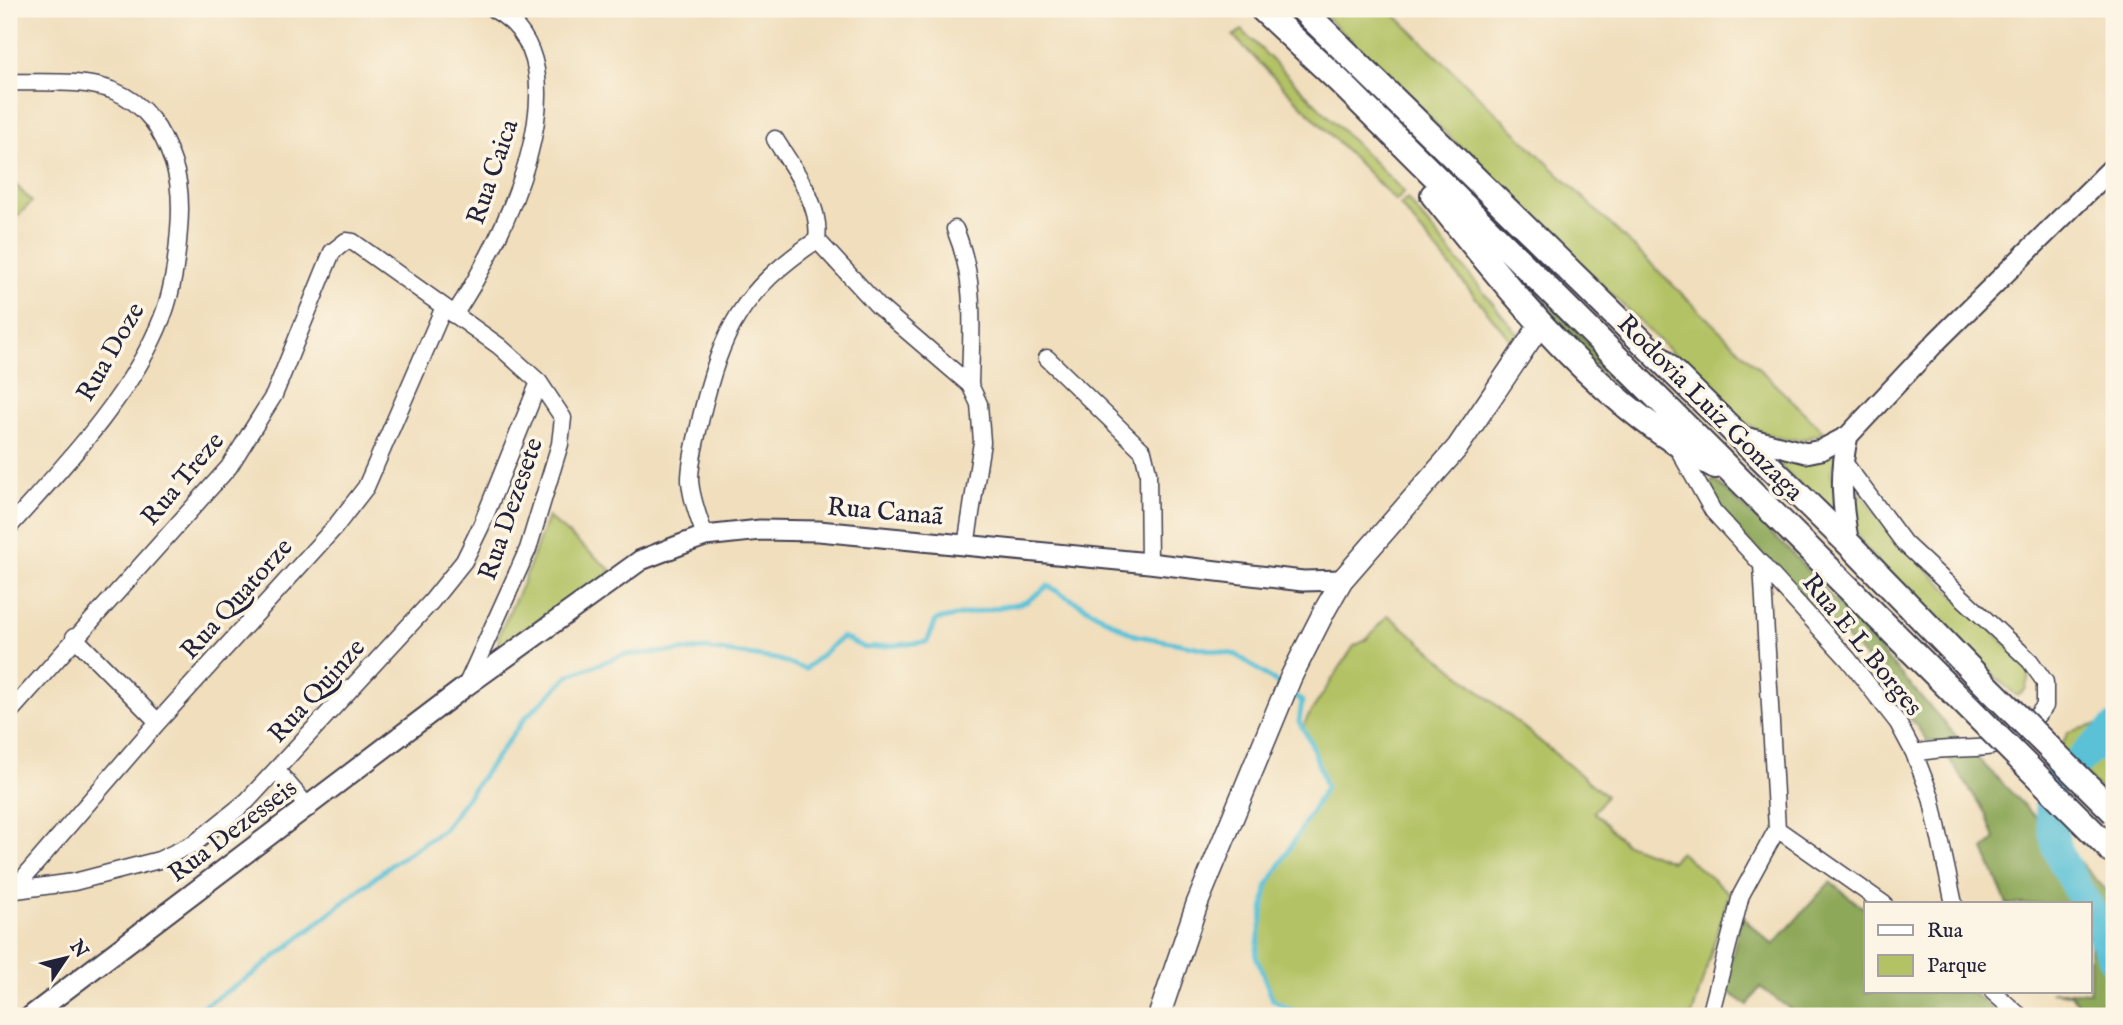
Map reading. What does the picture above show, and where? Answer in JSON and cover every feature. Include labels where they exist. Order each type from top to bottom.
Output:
[{"type":"highway","name":"Rodovia Luiz Gonzaga","points":[[1262,9],[1339,81],[2114,853]]},
{"type":"highway","name":"Rodovia Luiz Gonzaga","points":[[1302,9],[1849,544],[2114,812]]},
{"type":"highway","points":[[1339,81],[1540,325],[1628,407],[1676,445],[1739,478]]},
{"type":"main road","points":[[1159,1016],[1197,904],[1291,677],[1342,580],[1457,448],[1540,325]]},
{"type":"street","name":"Rua Caica","points":[[449,311],[485,265],[501,229],[529,154],[540,101],[536,68],[524,37],[493,9]]},
{"type":"street","name":"Rua Doze","points":[[9,82],[111,90],[131,99],[151,117],[165,139],[176,170],[181,201],[171,289],[162,319],[140,361],[102,418],[9,527]]},
{"type":"street","points":[[775,139],[800,180],[817,221],[817,240],[878,306],[970,385],[979,404],[982,442],[966,546]]},
{"type":"street","points":[[1737,435],[1805,453],[1821,450],[1848,436],[1937,341],[2114,166]]},
{"type":"street","points":[[955,229],[966,256],[972,284],[970,385]]},
{"type":"street","points":[[705,536],[692,492],[691,470],[712,372],[723,339],[743,306],[757,290],[793,256],[817,240]]},
{"type":"street","name":"Rua Dezesete","points":[[341,242],[353,242],[499,346],[539,382],[563,418],[560,444],[528,549],[466,686]]},
{"type":"street","name":"Rua Treze","points":[[9,713],[74,637],[229,467],[274,395],[332,252],[341,242]]},
{"type":"street","name":"Rua Quatorze","points":[[11,890],[158,722],[335,527],[366,487],[449,311]]},
{"type":"street","points":[[1047,358],[1143,451],[1148,472],[1149,563]]},
{"type":"street","name":"Rua Quinze","points":[[11,890],[74,882],[159,860],[195,843],[223,823],[277,771],[431,603],[464,561],[481,526],[539,382]]},
{"type":"street","points":[[1848,436],[1841,492],[1849,544]]},
{"type":"street","name":"Rua E L Borges","points":[[1676,445],[1713,511],[1849,659],[1898,723],[1914,752],[1931,797],[1954,902]]},
{"type":"street","points":[[1843,461],[1905,543],[2029,661],[2045,682],[2045,706],[2006,744],[1992,748],[1941,747],[1914,752]]},
{"type":"street","name":"Rua Canaã","points":[[466,686],[641,561],[705,536],[760,530],[819,531],[1303,581],[1342,580]]},
{"type":"street","points":[[1710,1016],[1741,895],[1777,829],[1762,564]]},
{"type":"street","points":[[74,637],[158,722]]},
{"type":"street","name":"Rua Dezesseis","points":[[31,1016],[309,808],[466,686]]},
{"type":"street","points":[[277,771],[309,808]]},
{"type":"street","points":[[1777,829],[1881,902]]},
{"type":"street","points":[[1994,993],[2020,1016]]},
{"type":"green space","points":[[1318,9],[1389,9],[1824,432],[1802,439],[1783,439],[1743,422]]},
{"type":"green space","points":[[1242,30],[1404,192],[1396,201],[1233,36]]},
{"type":"green space","points":[[9,178],[32,202],[9,224]]},
{"type":"green space","points":[[1407,199],[1518,334],[1512,342],[1400,205]]},
{"type":"green space","points":[[1497,250],[1664,421],[1620,392],[1509,275]]},
{"type":"green space","points":[[1763,448],[1801,464],[1842,450],[1831,471],[1839,523]]},
{"type":"green space","points":[[1846,475],[1901,545],[2031,668],[2025,690],[2017,696],[1925,612],[1876,560],[1859,539],[1851,523]]},
{"type":"green space","points":[[1714,479],[1791,552],[1958,738],[2114,898],[2114,1016],[2085,1016],[2071,994],[2060,993],[2092,993],[2092,902],[2006,902],[1984,850],[1995,839],[1986,814],[1938,742],[1927,740],[1864,656],[1737,529],[1706,489]]},
{"type":"green space","points":[[548,517],[612,571],[502,650],[498,641],[499,634],[523,583]]},
{"type":"green space","points":[[1388,615],[1606,796],[1594,812],[1624,843],[1671,861],[1680,852],[1729,893],[1692,1016],[1303,1016],[1273,1000],[1256,956],[1267,887],[1326,787],[1311,742],[1303,729],[1307,718],[1354,646],[1366,640]]},
{"type":"green space","points":[[2114,720],[2114,803],[2060,749],[2068,732]]},
{"type":"green space","points":[[1830,882],[1864,908],[1864,993],[1972,993],[2002,1016],[1787,1016],[1790,1009],[1760,987],[1748,1005],[1725,990],[1741,916],[1773,945]]},
{"type":"waterway","points":[[188,1016],[252,975],[392,864],[443,830],[525,718],[570,675],[623,655],[706,649],[776,659],[805,669],[842,637],[865,648],[927,642],[936,620],[1026,602],[1048,586],[1134,635],[1237,655],[1281,686]]},
{"type":"waterway","points":[[1289,691],[1302,701],[1299,722],[1311,742],[1326,787],[1267,887],[1256,956],[1273,1000],[1303,1016]]},
{"type":"waterway","points":[[2086,902],[2058,850],[2051,823],[2049,788],[2114,728]]},
{"type":"waterway","points":[[2092,913],[2114,961]]},
{"type":"waterway","points":[[1363,1016],[1371,1016]]}]
